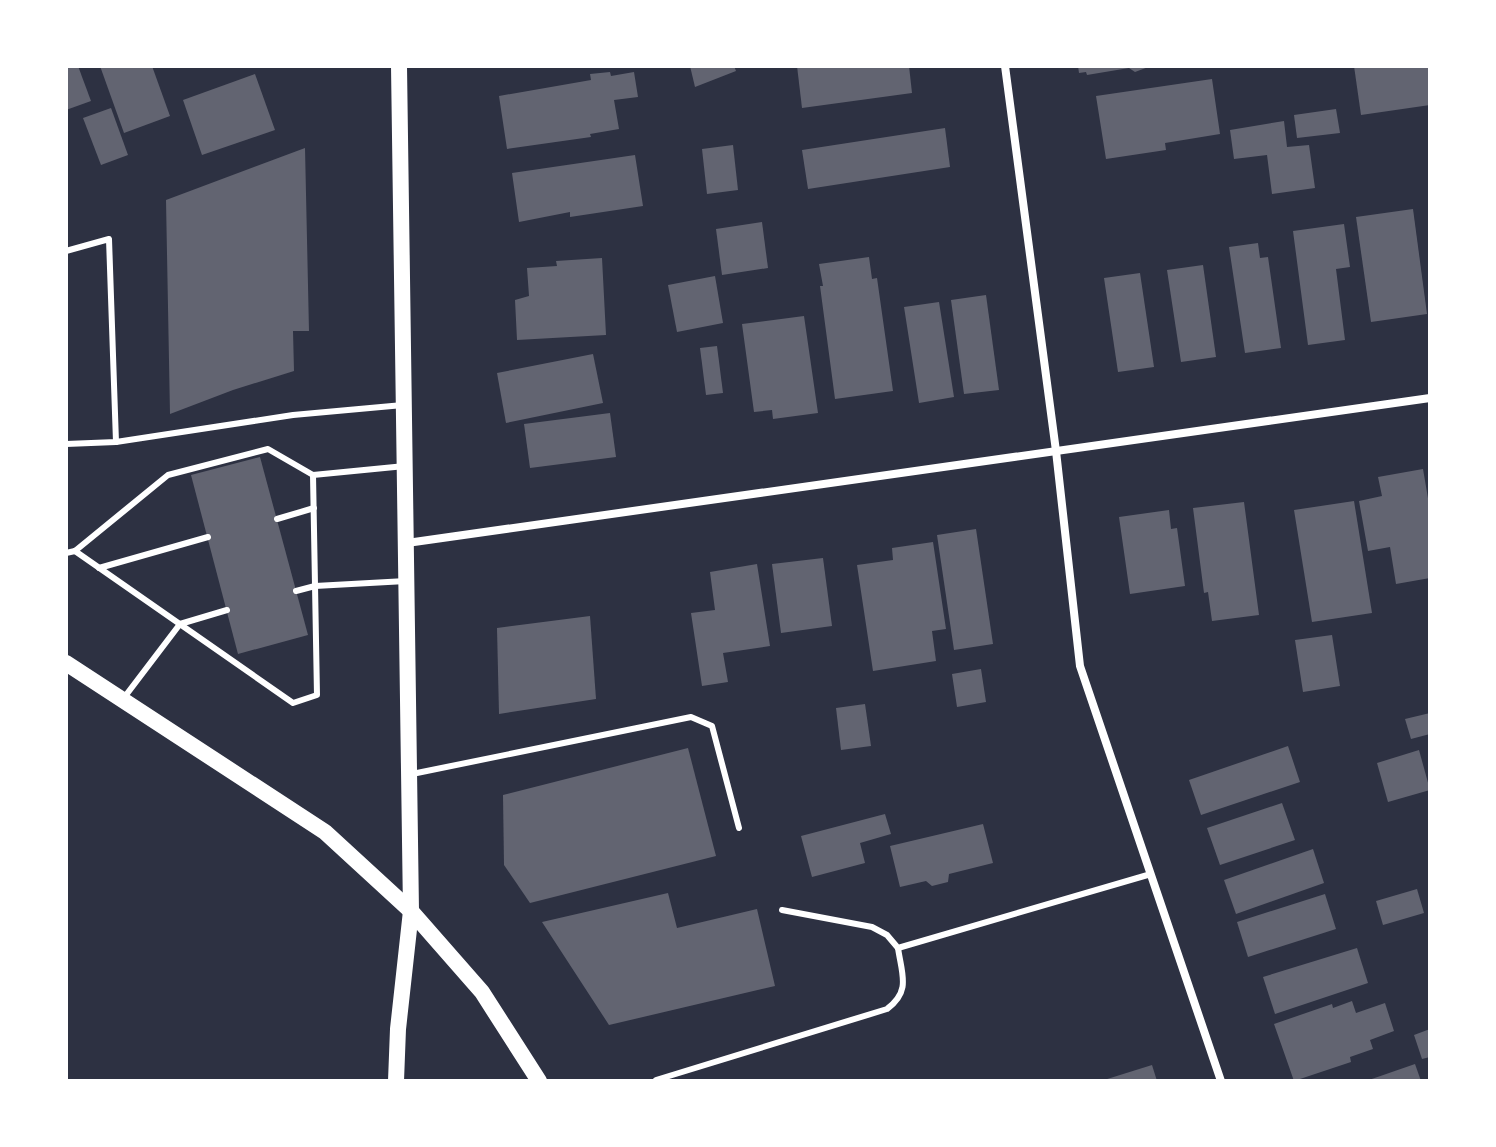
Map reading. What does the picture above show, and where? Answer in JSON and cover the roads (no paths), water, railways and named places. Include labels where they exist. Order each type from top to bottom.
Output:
[{"type":"main road","points":[[396,1081],[398,1029],[411,911],[399,66]]},
{"type":"main road","points":[[66,663],[325,832],[411,911],[482,992],[539,1081]]},
{"type":"street","points":[[1005,66],[1056,451],[1080,666],[1221,1081]]},
{"type":"street","points":[[406,543],[1430,398]]},
{"type":"lane","points":[[66,251],[109,239],[116,442]]},
{"type":"lane","points":[[66,444],[116,442],[293,415],[403,405]]},
{"type":"lane","points":[[66,553],[75,551],[168,475],[268,449],[313,475],[405,466]]},
{"type":"lane","points":[[75,551],[293,703],[317,695],[313,475]]},
{"type":"lane","points":[[277,519],[314,508]]},
{"type":"lane","points":[[99,568],[208,537]]},
{"type":"lane","points":[[296,591],[315,586],[406,581]]},
{"type":"lane","points":[[123,699],[180,624],[227,610]]},
{"type":"lane","points":[[409,775],[691,717],[712,726],[739,828]]},
{"type":"lane","points":[[898,948],[1151,874]]},
{"type":"lane","points":[[656,1080],[887,1009],[899,1000],[904,989],[898,948],[887,935],[872,927],[782,910]]}]
